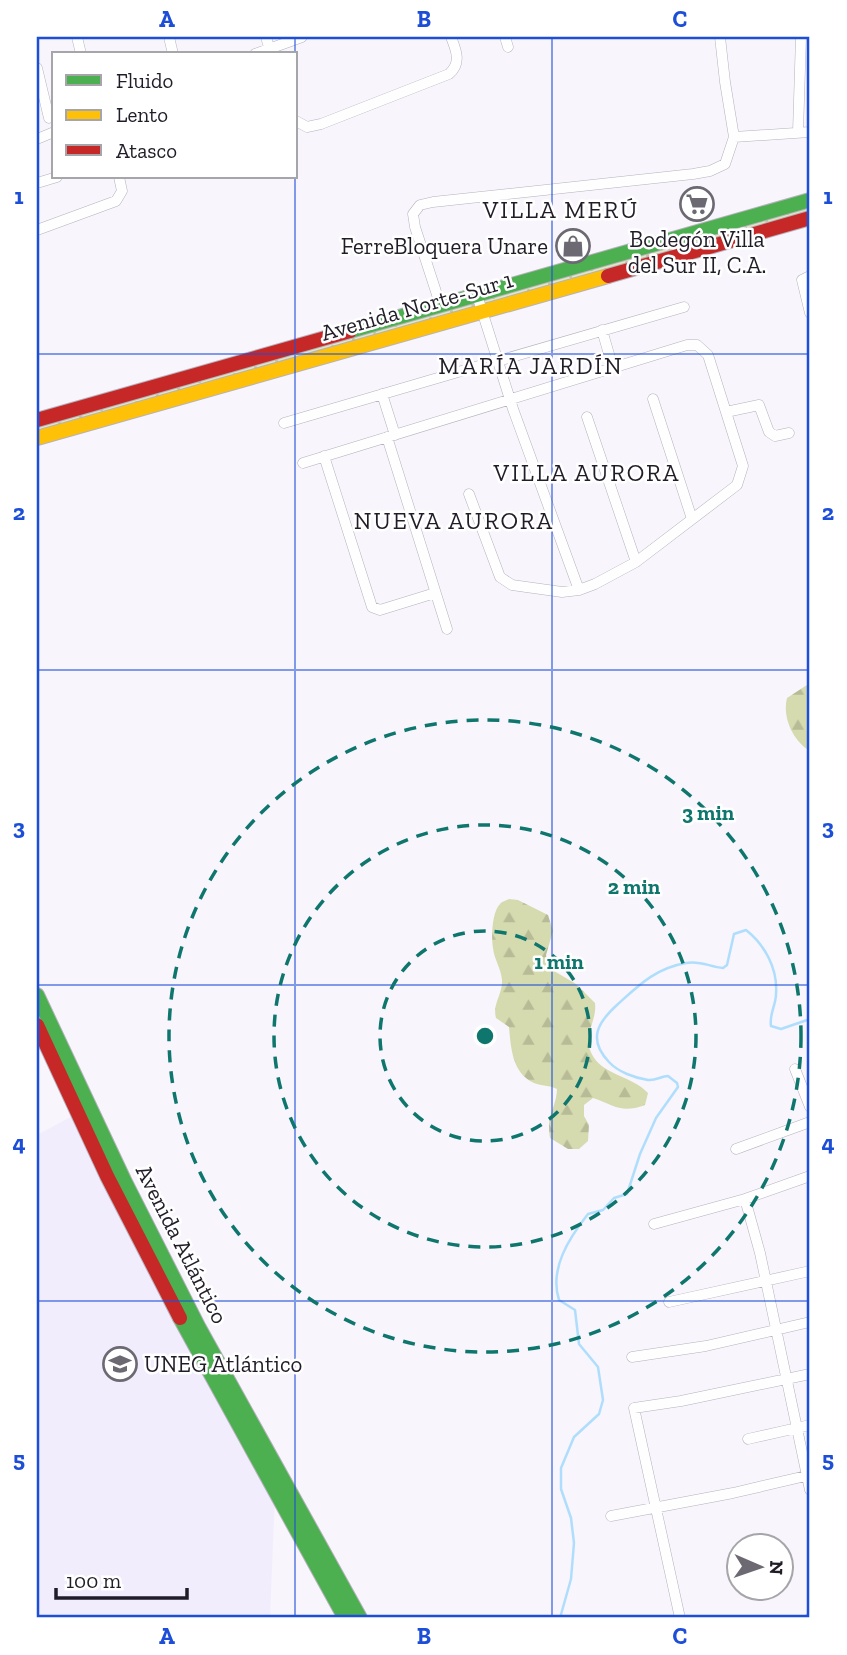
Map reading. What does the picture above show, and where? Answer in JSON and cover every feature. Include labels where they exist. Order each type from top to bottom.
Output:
[{"type":"main road","name":"Avenida Norte-Sur 1","points":[[37,420],[810,201]]},
{"type":"main road","name":"Avenida Norte-Sur 1","points":[[37,438],[810,218]]},
{"type":"main road","name":"Avenida Atlántico","points":[[37,995],[44,1055],[183,1325],[345,1618]]},
{"type":"main road","name":"Avenida Atlántico","points":[[40,1022],[199,1328],[360,1618]]},
{"type":"street","points":[[266,37],[270,52],[302,37]]},
{"type":"street","points":[[298,122],[307,127],[321,124],[449,74],[454,70],[458,59],[452,37]]},
{"type":"street","points":[[440,307],[415,227],[413,214],[420,205],[710,171],[729,160],[734,138],[720,37]]},
{"type":"street","points":[[798,132],[801,37]]},
{"type":"street","points":[[37,68],[49,118]]},
{"type":"street","points":[[734,138],[810,132]]},
{"type":"street","points":[[37,230],[116,201],[122,191],[119,178]]},
{"type":"street","points":[[810,276],[802,280],[810,313]]},
{"type":"street","points":[[477,295],[510,399],[579,590]]},
{"type":"street","points":[[498,361],[684,307]]},
{"type":"street","points":[[602,330],[612,368]]},
{"type":"street","points":[[303,463],[687,345],[697,345],[708,355],[743,472],[737,485],[636,562],[579,590],[551,591],[504,582],[500,578],[469,494]]},
{"type":"street","points":[[284,423],[482,365]]},
{"type":"street","points":[[382,394],[391,436],[447,629]]},
{"type":"street","points":[[653,399],[692,519]]},
{"type":"street","points":[[726,412],[759,405],[769,432],[781,436],[789,433]]},
{"type":"street","points":[[587,417],[636,562]]},
{"type":"street","points":[[324,456],[372,607],[380,610],[435,593]]},
{"type":"street","points":[[795,1069],[807,1086],[810,1107]]},
{"type":"street","points":[[736,1149],[810,1122]]},
{"type":"street","points":[[653,1224],[745,1199],[810,1176]]},
{"type":"street","points":[[745,1199],[809,1475],[810,1490]]},
{"type":"street","points":[[669,1302],[810,1271]]},
{"type":"street","points":[[632,1357],[706,1346],[810,1322]]},
{"type":"street","points":[[680,1618],[634,1408],[810,1374]]},
{"type":"street","points":[[748,1439],[810,1425]]},
{"type":"street","points":[[611,1516],[809,1475]]},
{"type":"shaded area","name":"UNEG Atlántico","points":[[78,1113],[275,1494],[270,1618],[37,1618],[37,1135]]},
{"type":"green space","points":[[810,200],[810,218],[37,438],[37,420]]},
{"type":"green space","points":[[810,683],[810,751],[790,728],[786,705],[787,698]]},
{"type":"green space","points":[[509,899],[518,900],[548,915],[553,931],[546,955],[549,968],[576,984],[595,1003],[588,1042],[593,1057],[599,1064],[648,1093],[645,1105],[637,1108],[618,1108],[593,1098],[584,1105],[584,1116],[589,1125],[588,1141],[579,1149],[568,1149],[550,1138],[549,1122],[557,1089],[534,1083],[521,1073],[514,1059],[509,1027],[496,1018],[495,1008],[502,980],[494,952],[493,925],[497,908]]},
{"type":"waterway","points":[[560,1618],[571,1579],[574,1543],[571,1518],[561,1489],[561,1468],[574,1437],[599,1414],[603,1400],[598,1367],[579,1344],[575,1310],[559,1300],[559,1265],[574,1233],[588,1214],[603,1210],[614,1198],[627,1194],[640,1154],[656,1118],[678,1087],[668,1076],[648,1080],[617,1069],[602,1054],[598,1046],[598,1031],[605,1017],[633,990],[666,969],[691,962],[723,968],[727,965],[734,934],[746,930],[764,950],[775,976],[776,998],[771,1026],[781,1029],[810,1019]]},
{"type":"waterway","points":[[804,1618],[810,1612]]},
{"type":"traffic: fast","points":[[350,331],[810,200]]},
{"type":"traffic: fast","points":[[37,995],[124,1180],[199,1328],[360,1618]]},
{"type":"traffic: fast","points":[[180,1318],[345,1618]]},
{"type":"traffic: slow","points":[[37,438],[608,276]]},
{"type":"traffic: jam","points":[[608,276],[810,218]]},
{"type":"traffic: jam","points":[[37,420],[350,331]]},
{"type":"traffic: jam","points":[[37,1025],[107,1176],[180,1318]]},
{"type":"place","name":"Bodegón Villa del Sur II, C.A.","points":[[697,204]]},
{"type":"place","name":"FerreBloquera Unare","points":[[573,246]]},
{"type":"place","name":"UNEG Atlántico","points":[[120,1364]]},
{"type":"district","name":"VILLA MERÚ","points":[[561,210]]},
{"type":"district","name":"MARÍA JARDÍN","points":[[531,366]]},
{"type":"district","name":"VILLA AURORA","points":[[587,473]]},
{"type":"district","name":"NUEVA AURORA","points":[[454,521]]}]
